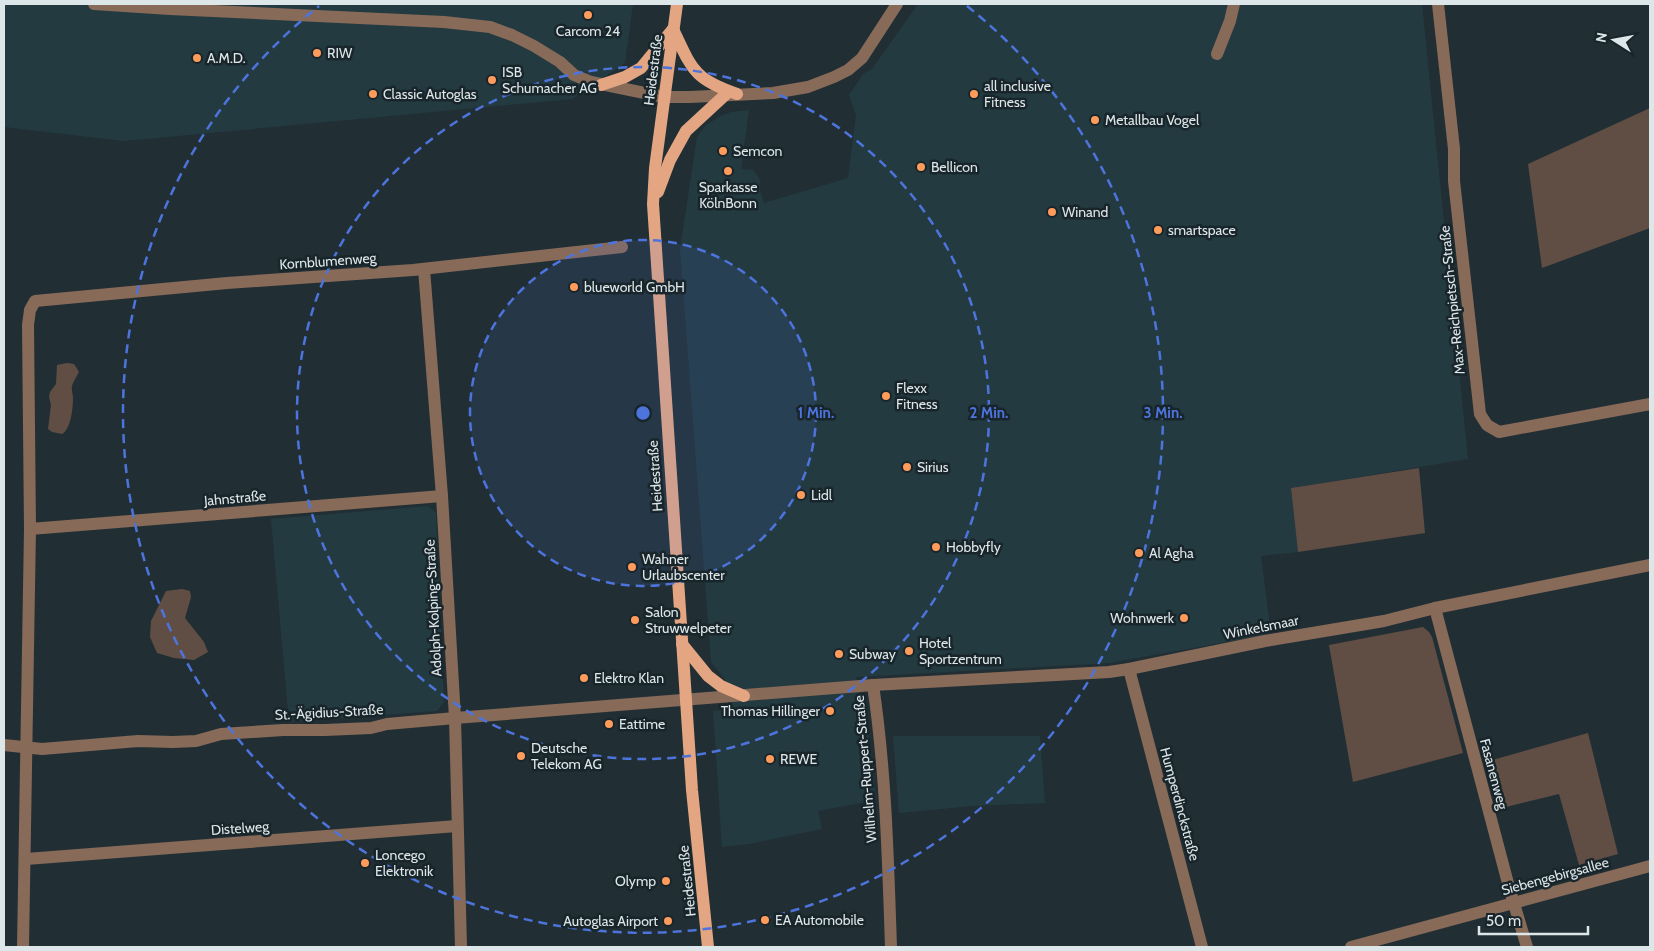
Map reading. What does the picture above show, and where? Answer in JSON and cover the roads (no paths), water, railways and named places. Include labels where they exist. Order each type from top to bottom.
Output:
[{"type":"main road","name":"Heidestraße","points":[[677,4],[655,168],[653,204],[692,790],[708,947]]},
{"type":"main road","points":[[601,84],[625,77],[641,68],[673,29],[696,73],[716,87],[731,94],[686,131],[670,160],[653,204]]},
{"type":"main road","points":[[682,644],[708,676],[721,686],[744,696]]},
{"type":"street","points":[[94,4],[444,22],[490,27],[512,34],[560,62],[574,75],[591,82],[664,97],[773,93],[808,87],[848,70],[862,58],[897,4]]},
{"type":"street","points":[[1217,54],[1230,21],[1234,4]]},
{"type":"street","name":"Max-Reichpietsch-Straße","points":[[1438,4],[1454,149],[1454,180],[1480,414],[1487,426],[1499,432],[1650,404]]},
{"type":"street","name":"Kornblumenweg","points":[[30,529],[28,325],[30,310],[35,301],[227,283],[424,268],[622,247]]},
{"type":"street","name":"Adolph-Kolping-Straße","points":[[424,268],[442,496],[454,718],[460,947]]},
{"type":"street","name":"Jahnstraße","points":[[30,529],[442,496]]},
{"type":"street","points":[[24,947],[30,529]]},
{"type":"street","name":"Winkelsmaar","points":[[873,685],[1077,674],[1129,669],[1265,641],[1384,621],[1435,608],[1650,565]]},
{"type":"street","name":"Fasanenweg","points":[[1435,608],[1527,947]]},
{"type":"street","name":"Humperdinckstraße","points":[[1129,669],[1202,947]]},
{"type":"street","name":"Wilhelm-Ruppert-Straße","points":[[686,700],[873,685],[880,732],[884,781],[892,947]]},
{"type":"street","name":"St.-Ägidius-Straße","points":[[4,745],[27,748],[71,747],[138,741],[196,741],[221,734],[362,728],[454,718],[686,700]]},
{"type":"street","name":"Distelweg","points":[[26,859],[457,826]]},
{"type":"street","name":"Siebengebirgsallee","points":[[1351,947],[1650,866]]},
{"type":"place","name":"Carcom 24","points":[[588,15]]},
{"type":"place","name":"RIW","points":[[317,53]]},
{"type":"place","name":"A.M.D.","points":[[197,58]]},
{"type":"place","name":"ISB Schumacher AG","points":[[492,80]]},
{"type":"place","name":"Classic Autoglas","points":[[373,94]]},
{"type":"place","name":"all inclusive Fitness","points":[[974,94]]},
{"type":"place","name":"Metallbau Vogel","points":[[1095,120]]},
{"type":"place","name":"Semcon","points":[[723,151]]},
{"type":"place","name":"Bellicon","points":[[921,167]]},
{"type":"place","name":"Sparkasse KölnBonn","points":[[728,171]]},
{"type":"place","name":"Winand","points":[[1052,212]]},
{"type":"place","name":"smartspace","points":[[1158,230]]},
{"type":"place","name":"blueworld GmbH","points":[[574,287]]},
{"type":"place","name":"Flexx Fitness","points":[[886,396]]},
{"type":"place","name":"Sirius","points":[[907,467]]},
{"type":"place","name":"Lidl","points":[[801,495]]},
{"type":"place","name":"Hobbyfly","points":[[936,547]]},
{"type":"place","name":"Al Agha","points":[[1139,553]]},
{"type":"place","name":"Wahner Urlaubscenter","points":[[632,567]]},
{"type":"place","name":"Wohnwerk","points":[[1184,618]]},
{"type":"place","name":"Salon Struwwelpeter","points":[[635,620]]},
{"type":"place","name":"Hotel Sportzentrum","points":[[909,651]]},
{"type":"place","name":"Subway","points":[[839,654]]},
{"type":"place","name":"Elektro Klan","points":[[584,678]]},
{"type":"place","name":"Thomas Hillinger","points":[[830,711]]},
{"type":"place","name":"Eattime","points":[[609,724]]},
{"type":"place","name":"Deutsche Telekom AG","points":[[521,756]]},
{"type":"place","name":"REWE","points":[[770,759]]},
{"type":"place","name":"Loncego Elektronik","points":[[365,863]]},
{"type":"place","name":"Olymp","points":[[666,881]]},
{"type":"place","name":"EA Automobile","points":[[765,920]]},
{"type":"place","name":"Autoglas Airport","points":[[668,921]]}]
